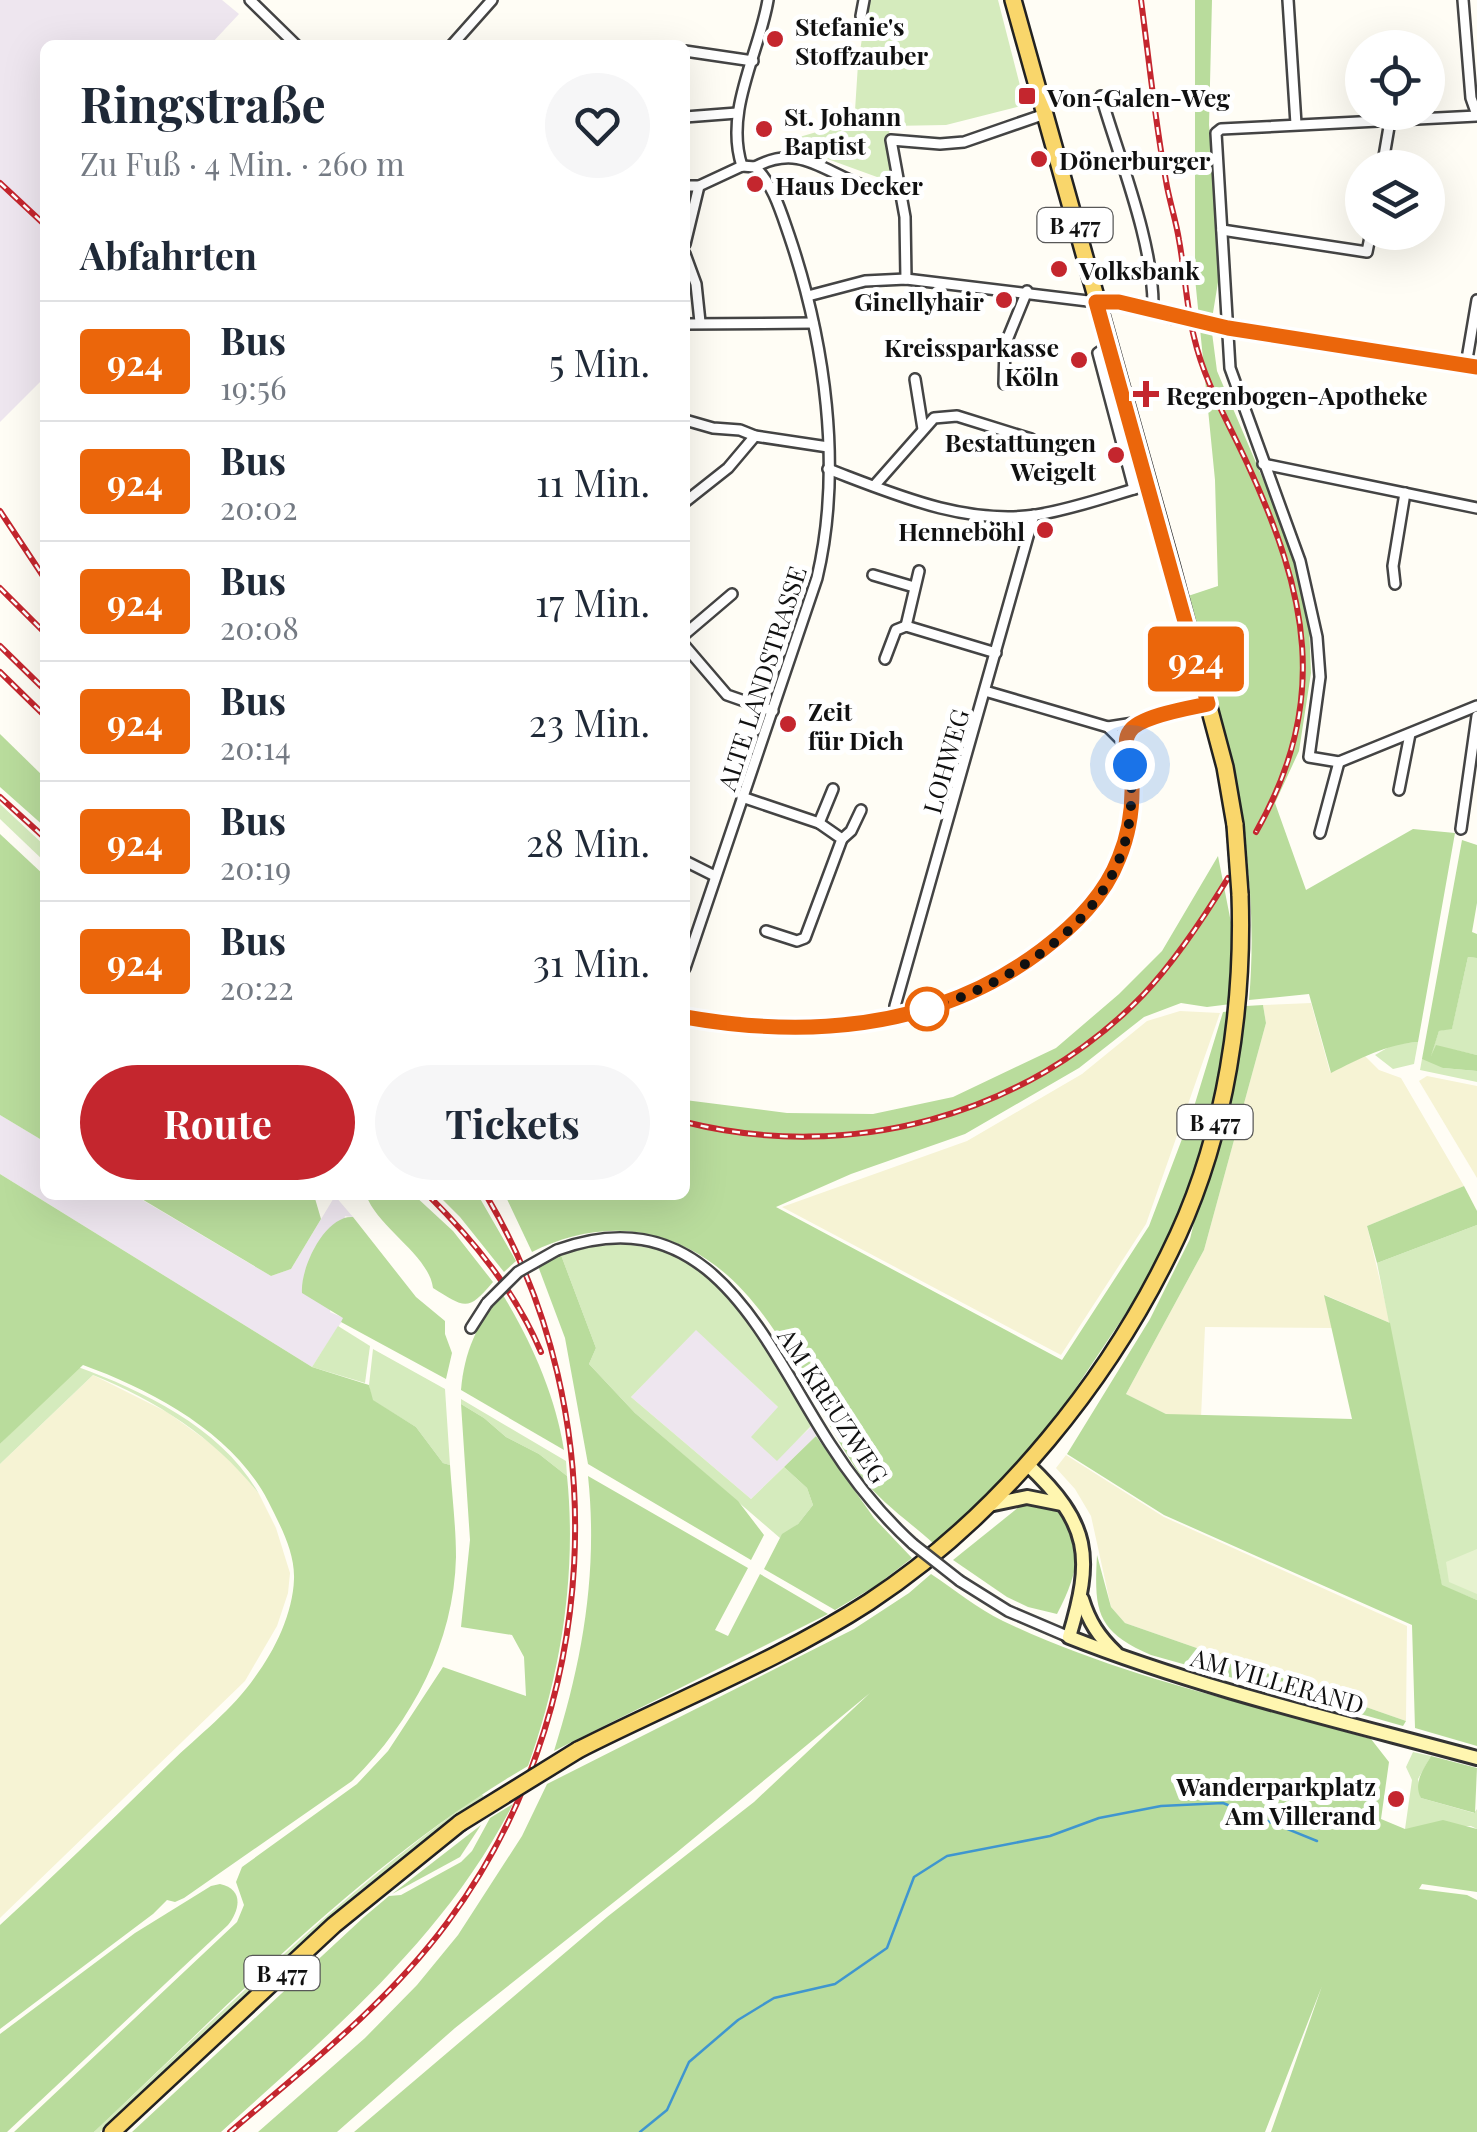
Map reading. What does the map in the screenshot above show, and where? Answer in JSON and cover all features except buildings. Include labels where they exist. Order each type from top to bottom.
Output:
[{"type":"main road","name":"B 477","points":[[112,2132],[334,1925],[460,1823],[578,1750],[865,1604],[937,1551],[1028,1464],[1063,1420],[1148,1294],[1179,1233],[1212,1134],[1236,1024],[1240,894],[1235,826],[1225,767],[1141,487],[1108,346],[1013,0]]},
{"type":"main road","points":[[1096,302],[1119,302],[1176,318]]},
{"type":"main road","points":[[1198,322],[1471,366]]},
{"type":"main road","points":[[1028,1464],[1065,1504],[1081,1536],[1086,1563],[1069,1637]]},
{"type":"main road","points":[[986,1507],[1028,1497],[1065,1504]]},
{"type":"main road","points":[[1081,1597],[1100,1638],[1120,1657]]},
{"type":"main road","name":"AM VILLERAND","points":[[1069,1637],[1120,1657],[1312,1716],[1477,1758]]},
{"type":"street","points":[[250,0],[291,40]]},
{"type":"street","points":[[456,40],[492,0]]},
{"type":"street","points":[[742,166],[736,148],[737,113],[768,0]]},
{"type":"street","points":[[861,16],[864,0]]},
{"type":"street","points":[[1288,0],[1296,124]]},
{"type":"street","points":[[1445,117],[1477,115],[1471,98],[1462,0]]},
{"type":"street","points":[[690,52],[753,60]]},
{"type":"street","points":[[1101,96],[1143,239],[1152,310]]},
{"type":"street","points":[[690,117],[737,113]]},
{"type":"street","points":[[906,278],[905,217],[891,140],[964,142],[1045,114]]},
{"type":"street","points":[[1345,122],[1221,128],[1216,133],[1230,368],[1300,561],[1317,636],[1320,678],[1309,758],[1339,762],[1477,706]]},
{"type":"street","points":[[690,186],[776,156],[793,156],[872,188],[900,184]]},
{"type":"street","name":"ALTE LANDSTRASSE","points":[[690,953],[821,564],[828,447],[808,296],[782,216],[755,166]]},
{"type":"street","points":[[690,223],[699,186]]},
{"type":"street","points":[[1222,230],[1345,249]]},
{"type":"street","points":[[690,268],[700,322]]},
{"type":"street","points":[[808,296],[863,282],[906,278],[1096,302]]},
{"type":"street","points":[[1004,384],[1005,345],[1027,291]]},
{"type":"street","points":[[1471,366],[1477,300]]},
{"type":"street","points":[[690,323],[812,323]]},
{"type":"street","points":[[915,379],[923,429]]},
{"type":"street","points":[[874,486],[934,418],[987,420],[1031,439]]},
{"type":"street","points":[[690,421],[828,447]]},
{"type":"street","points":[[690,498],[728,468],[755,436]]},
{"type":"street","points":[[1263,464],[1477,508]]},
{"type":"street","points":[[828,469],[930,506],[986,515],[1034,515],[1141,487]]},
{"type":"street","points":[[1395,584],[1393,566],[1405,493]]},
{"type":"street","name":"LOHWEG","points":[[897,1017],[895,1006],[1034,515]]},
{"type":"street","points":[[906,626],[918,571]]},
{"type":"street","points":[[874,575],[914,587]]},
{"type":"street","points":[[690,630],[732,594]]},
{"type":"street","points":[[886,659],[896,630],[906,626],[996,654]]},
{"type":"street","points":[[690,652],[728,695],[772,711]]},
{"type":"street","points":[[985,691],[1108,727],[1208,704]]},
{"type":"street","points":[[1461,829],[1477,716]]},
{"type":"street","points":[[690,1018],[732,1026],[842,1027],[946,1003],[1008,973],[1058,938],[1091,906],[1111,878],[1130,824],[1128,749],[1130,731],[1140,722]]},
{"type":"street","points":[[1108,727],[1128,749]]},
{"type":"street","points":[[1399,790],[1410,734]]},
{"type":"street","points":[[1320,832],[1339,762]]},
{"type":"street","points":[[819,823],[833,790]]},
{"type":"street","points":[[742,797],[819,823],[842,839]]},
{"type":"street","points":[[766,931],[797,942],[805,938],[842,839],[851,831],[861,810]]},
{"type":"street","points":[[690,864],[715,876]]},
{"type":"street","name":"AM KREUZWEG","points":[[471,1328],[487,1303],[518,1272],[557,1250],[598,1239],[659,1244],[700,1264],[724,1283],[773,1346],[832,1447],[878,1509],[913,1544],[960,1580],[1008,1611],[1069,1637]]},
{"type":"shaded area","points":[[0,0],[222,0],[239,14],[215,40],[40,40],[40,382],[0,422]]},
{"type":"shaded area","points":[[1311,1003],[1330,1072],[1365,1056],[1379,1070],[1401,1078],[1464,1186],[1367,1226],[1390,1323],[1325,1295],[1332,1328],[1205,1327],[1201,1418],[1166,1414],[1126,1394],[1204,1250],[1266,1023],[1263,1005]]},
{"type":"shaded area","points":[[1180,1011],[1220,1013],[1146,1224],[1061,1355],[782,1207],[967,1141],[1082,1074],[1147,1021]]},
{"type":"shaded area","points":[[1427,1076],[1477,1086],[1477,1178],[1419,1081]]},
{"type":"shaded area","points":[[0,1115],[40,1139],[40,1199],[0,1174]]},
{"type":"shaded area","points":[[42,1200],[142,1200],[271,1276],[291,1269],[333,1200],[338,1200],[353,1217],[345,1216],[330,1312],[344,1318],[312,1367]]},
{"type":"shaded area","points":[[696,1329],[778,1407],[776,1460],[812,1426],[816,1436],[751,1499],[631,1397]]},
{"type":"shaded area","points":[[93,1375],[167,1412],[239,1469],[259,1494],[276,1528],[290,1573],[288,1593],[277,1626],[245,1681],[0,1918],[0,1464]]},
{"type":"shaded area","points":[[1066,1455],[1164,1517],[1407,1626],[1406,1721],[1125,1623],[1111,1607],[1091,1516],[1056,1468]]},
{"type":"green space","points":[[868,0],[998,0],[1025,105],[946,125],[890,126],[893,175],[877,177],[800,149],[796,138],[844,124],[854,126]]},
{"type":"green space","points":[[1195,0],[1212,0],[1209,125],[1220,270],[1211,325],[1217,371],[1296,557],[1308,600],[1311,673],[1299,751],[1275,803],[1306,890],[1413,829],[1455,833],[1418,1042],[1384,1049],[1331,1073],[1309,994],[1249,1000],[1252,947],[1245,845],[1227,746],[1188,596],[1218,586],[1215,480],[1195,278]]},
{"type":"green space","points":[[0,734],[40,773],[40,823],[0,787]]},
{"type":"green space","points":[[0,804],[40,841],[40,857],[0,819]]},
{"type":"green space","points":[[0,834],[40,871],[40,1139],[0,1115]]},
{"type":"green space","points":[[1462,840],[1477,845],[1477,903],[1472,932],[1477,934],[1477,958],[1468,957],[1452,1029],[1439,1031],[1431,1056],[1436,1045],[1477,1055],[1477,1071],[1443,1068],[1422,1059]]},
{"type":"green space","points":[[1218,856],[1242,979],[1239,1003],[1207,1007],[1181,1003],[1144,1017],[1079,1068],[965,1134],[851,1174],[776,1207],[1062,1360],[1149,1226],[1193,1110],[1223,1012],[1240,1010],[1179,1234],[1023,1462],[934,1544],[861,1476],[776,1333],[752,1300],[723,1272],[690,1250],[636,1232],[590,1233],[532,1252],[507,1200],[690,1200],[690,1101],[787,1113],[873,1114],[953,1097],[1056,1048],[1162,951]]},
{"type":"green space","points":[[1468,957],[1477,958],[1477,1055],[1436,1046],[1443,1068],[1477,1071],[1477,1082],[1420,1070],[1422,1059],[1429,1060],[1439,1031],[1452,1028]]},
{"type":"green space","points":[[1263,1005],[1266,1023],[1204,1250],[1126,1394],[1166,1414],[1352,1419],[1324,1295],[1390,1323],[1442,1585],[1477,1600],[1477,1746],[1415,1728],[1412,1625],[1164,1515],[1067,1454],[1150,1319],[1190,1239],[1246,1006]]},
{"type":"green space","points":[[1418,1042],[1414,1064],[1393,1069],[1375,1055],[1394,1044]]},
{"type":"green space","points":[[0,1174],[312,1367],[369,1385],[373,1400],[416,1427],[443,1463],[450,1465],[456,1557],[447,1620],[426,1679],[393,1733],[352,1781],[184,1898],[167,1900],[0,2029],[0,1925],[246,1689],[282,1631],[294,1579],[286,1539],[253,1477],[212,1435],[136,1387],[83,1365],[0,1444]]},
{"type":"green space","points":[[1464,1186],[1477,1211],[1477,1225],[1377,1263],[1367,1226]]},
{"type":"green space","points":[[143,1200],[315,1200],[321,1219],[291,1269],[271,1276]]},
{"type":"green space","points":[[368,1200],[419,1200],[453,1231],[493,1282],[471,1302],[452,1300],[433,1288],[423,1264]]},
{"type":"green space","points":[[443,1200],[481,1200],[516,1261],[504,1272]]},
{"type":"green space","points":[[353,1217],[416,1297],[445,1321],[452,1353],[446,1379],[341,1322],[343,1318],[302,1293],[305,1270],[316,1245],[333,1225]]},
{"type":"green space","points":[[1477,1225],[1477,1600],[1442,1586],[1377,1263]]},
{"type":"green space","points":[[626,1244],[672,1254],[716,1284],[754,1328],[811,1426],[777,1461],[751,1437],[778,1407],[696,1330],[631,1397],[751,1499],[784,1467],[807,1488],[813,1505],[780,1538],[635,1413],[589,1364],[596,1348],[561,1255],[580,1247]]},
{"type":"green space","points":[[561,1255],[596,1348],[589,1364],[635,1413],[738,1501],[764,1535],[751,1560],[588,1464],[565,1338],[538,1266]]},
{"type":"green space","points":[[503,1295],[541,1370],[564,1450],[461,1390],[473,1338]]},
{"type":"green space","points":[[338,1326],[370,1346],[365,1383],[312,1367]]},
{"type":"green space","points":[[373,1349],[445,1389],[450,1465],[443,1463],[416,1427],[372,1400],[369,1385]]},
{"type":"green space","points":[[78,1367],[180,1415],[225,1450],[259,1494],[205,1439],[141,1397],[93,1375],[0,1464],[0,1444]]},
{"type":"green space","points":[[461,1399],[566,1461],[567,1476],[539,1454],[506,1437],[461,1404]]},
{"type":"green space","points":[[461,1404],[567,1476],[570,1550],[564,1623],[549,1696],[528,1766],[468,1804],[355,1890],[248,1985],[94,2132],[14,2132],[237,1922],[244,1905],[236,1882],[242,1867],[357,1784],[388,1751],[443,1667],[526,1696],[524,1657],[512,1635],[461,1627],[470,1540]]},
{"type":"green space","points":[[816,1436],[874,1518],[912,1558],[835,1610],[764,1569],[782,1534],[798,1524],[813,1505],[807,1488],[784,1467]]},
{"type":"green space","points":[[588,1476],[748,1568],[715,1630],[728,1636],[760,1574],[828,1614],[554,1751],[586,1615],[591,1546]]},
{"type":"green space","points":[[1036,1501],[1055,1509],[1067,1520],[1077,1549],[1071,1582],[1057,1614],[1007,1597],[953,1560],[1019,1507]]},
{"type":"green space","points":[[1477,1549],[1477,1594],[1449,1582],[1446,1562]]},
{"type":"green space","points":[[1097,1555],[1111,1607],[1125,1623],[1406,1721],[1403,1726],[1151,1655],[1133,1646],[1109,1628],[1102,1617],[1096,1591]]},
{"type":"green space","points":[[931,1574],[1003,1621],[1092,1658],[1184,1688],[1371,1739],[1389,1762],[1381,1819],[1405,1829],[1443,1820],[1477,1829],[1477,1892],[1422,1884],[1419,1889],[1467,1895],[1477,1900],[1477,2132],[1271,2132],[1322,1986],[1265,2132],[354,2132],[607,1917],[754,1802],[870,1693],[455,2028],[337,2132],[258,2132],[365,2038],[417,1985],[458,1935],[522,1836],[547,1784],[854,1629]]},
{"type":"green space","points":[[1413,1752],[1431,1756],[1418,1779],[1421,1798],[1474,1813],[1477,1809],[1477,1829],[1405,1829],[1412,1780],[1406,1767]]},
{"type":"green space","points":[[1431,1756],[1477,1768],[1475,1813],[1421,1798],[1419,1782]]},
{"type":"green space","points":[[481,1794],[484,1796],[360,1891],[100,2132],[94,2132],[330,1913]]},
{"type":"green space","points":[[513,1804],[485,1853],[419,1941],[344,2020],[221,2132],[132,2132],[364,1917],[389,1896],[401,1895],[461,1862],[472,1851],[490,1818]]},
{"type":"green space","points":[[481,1825],[460,1857],[392,1894]]},
{"type":"green space","points":[[220,1884],[233,1890],[238,1901],[228,1925],[7,2132],[0,2132],[0,2034],[135,1933]]},
{"type":"waterway","points":[[640,2132],[667,2110],[689,2062],[738,2020],[774,1998],[835,1984],[887,1948],[914,1877],[947,1856],[1050,1836],[1099,1818],[1161,1806],[1223,1803],[1317,1841]]},
{"type":"railway","points":[[1141,0],[1162,158],[1198,353],[1268,511],[1296,602],[1302,692],[1295,737],[1280,784],[1256,832]]},
{"type":"railway","points":[[0,183],[40,220]]},
{"type":"railway","points":[[0,511],[40,571]]},
{"type":"railway","points":[[0,588],[40,628]]},
{"type":"railway","points":[[0,646],[40,685]]},
{"type":"railway","points":[[0,672],[40,711]]},
{"type":"railway","points":[[0,797],[40,833]]},
{"type":"railway","points":[[690,1123],[747,1133],[809,1137],[870,1132],[931,1120],[989,1100],[1045,1072],[1096,1037],[1143,995],[1167,968],[1228,878]]},
{"type":"railway","points":[[433,1200],[492,1268],[519,1308],[541,1352]]},
{"type":"railway","points":[[230,2132],[345,2033],[424,1953],[499,1841],[537,1753],[562,1660],[574,1564],[573,1468],[557,1373],[529,1281],[488,1200]]},
{"type":"bus line","name":"924","points":[[690,1018],[762,1029],[807,1029],[878,1022],[927,1009],[968,994],[1027,961],[1078,919],[1111,878],[1132,810],[1127,744],[1130,731],[1140,722],[1208,704],[1096,302],[1119,302],[1228,328],[1477,367]]},
{"type":"place","name":"Stefanie's Stoffzauber","points":[[775,39]]},
{"type":"place","name":"Von-Galen-Weg","points":[[1027,96]]},
{"type":"place","name":"St. Johann Baptist","points":[[764,129]]},
{"type":"place","name":"Dönerburger","points":[[1039,159]]},
{"type":"place","name":"Haus Decker","points":[[755,184]]},
{"type":"place","name":"Volksbank","points":[[1059,269]]},
{"type":"place","name":"Ginellyhair","points":[[1004,300]]},
{"type":"place","name":"Kreissparkasse Köln","points":[[1079,360]]},
{"type":"place","name":"Regenbogen-Apotheke","points":[[1146,394]]},
{"type":"place","name":"Bestattungen Weigelt","points":[[1116,455]]},
{"type":"place","name":"Henneböhl","points":[[1045,530]]},
{"type":"place","name":"Zeit für Dich","points":[[788,724]]},
{"type":"place","name":"Wanderparkplatz Am Villerand","points":[[1396,1799]]},
{"type":"route","points":[[927,1009],[1008,973],[1058,938],[1091,906],[1111,878],[1126,840],[1132,810],[1130,765]]}]
